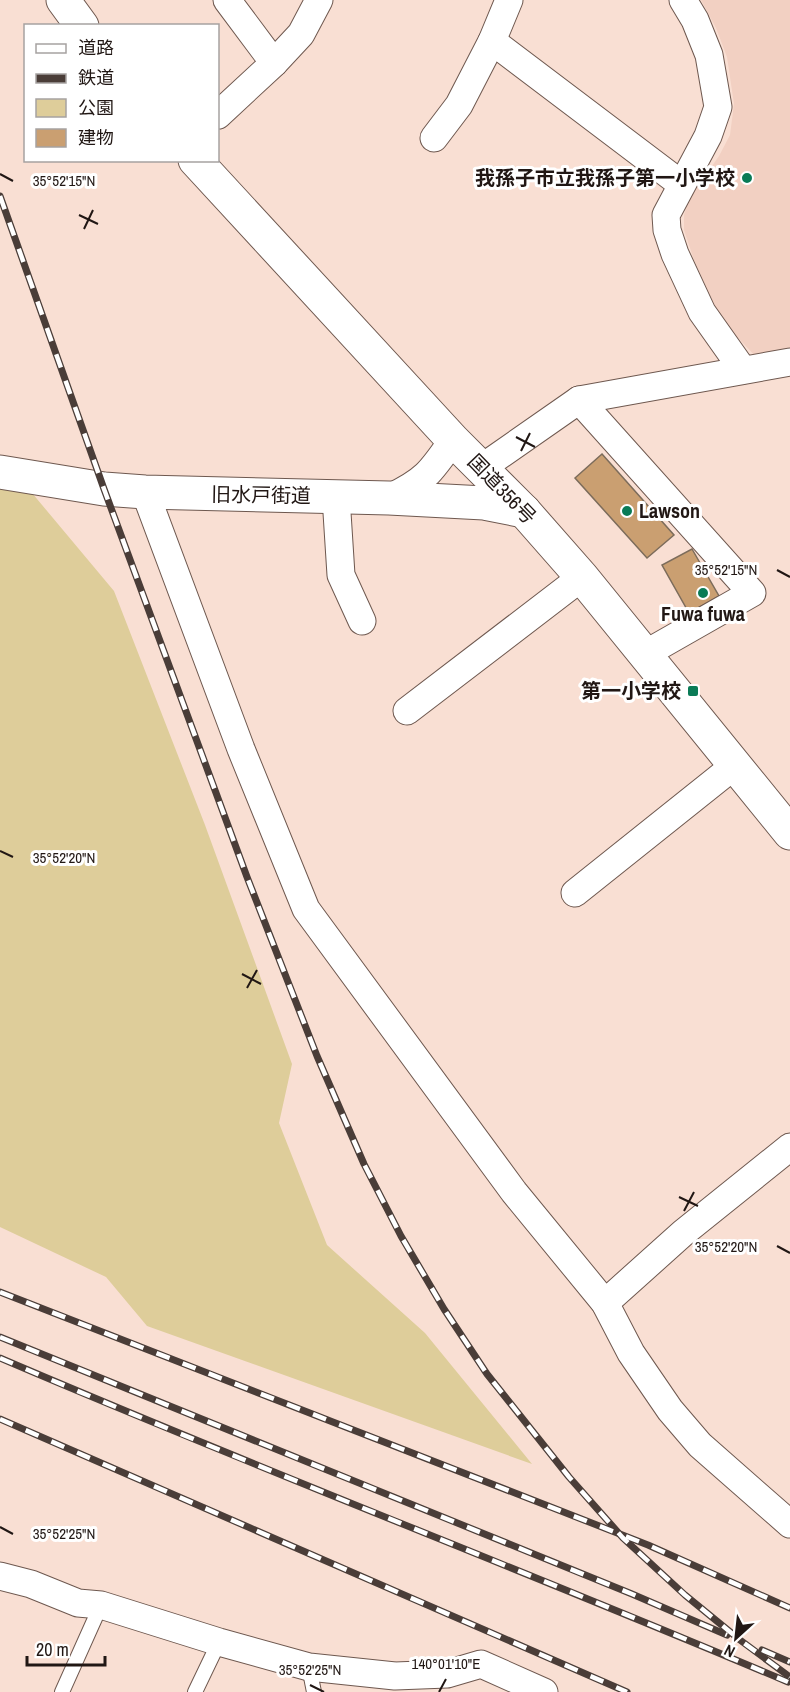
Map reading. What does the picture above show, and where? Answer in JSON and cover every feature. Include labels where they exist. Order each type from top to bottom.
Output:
[{"type":"main road","points":[[63,0],[81,24]]},
{"type":"main road","name":"国道356号","points":[[197,162],[453,440],[483,467],[524,510],[582,577],[790,833]]},
{"type":"main road","name":"旧水戸街道","points":[[0,472],[105,489],[145,492],[389,498],[484,503],[524,510]]},
{"type":"street","points":[[227,0],[274,63]]},
{"type":"street","points":[[219,114],[274,63],[301,34],[320,0]]},
{"type":"street","points":[[434,138],[459,105],[492,41],[508,0]]},
{"type":"street","points":[[683,0],[710,54],[718,107],[708,136],[666,215],[668,230],[675,254],[702,312],[743,369]]},
{"type":"street","points":[[492,41],[681,184]]},
{"type":"street","points":[[483,467],[579,400],[790,362]]},
{"type":"street","points":[[579,400],[752,593],[645,654]]},
{"type":"street","points":[[389,498],[415,486],[433,470],[453,440]]},
{"type":"street","points":[[145,492],[241,749],[306,909],[514,1192],[605,1303],[631,1353],[670,1410],[700,1445],[790,1524]]},
{"type":"street","points":[[336,497],[341,575],[362,621]]},
{"type":"street","points":[[407,711],[582,577]]},
{"type":"street","points":[[575,893],[734,766]]},
{"type":"street","points":[[605,1303],[683,1233],[790,1147]]},
{"type":"street","points":[[0,1576],[31,1584],[78,1602],[101,1605],[219,1642],[312,1680],[447,1674],[481,1664],[544,1692]]},
{"type":"lane","points":[[62,1692],[101,1605]]},
{"type":"lane","points":[[195,1692],[219,1642]]},
{"type":"shaded area","name":"我孫子市立我孫子第一小学校","points":[[701,0],[790,0],[790,353],[757,358],[725,324],[694,260],[684,230],[684,215],[689,199],[719,156],[730,135],[734,104],[727,57],[716,28]]},
{"type":"green space","points":[[0,484],[27,487],[114,591],[205,825],[292,1064],[279,1123],[327,1245],[425,1333],[532,1464],[147,1326],[106,1277],[0,1227]]},
{"type":"building","points":[[602,454],[674,535],[647,558],[575,478]]},
{"type":"building","points":[[692,549],[719,596],[689,613],[662,565]]},
{"type":"railway","points":[[0,196],[104,489],[247,877],[317,1056],[364,1164],[401,1236],[444,1309],[487,1374],[569,1477],[623,1538],[685,1595],[790,1677]]},
{"type":"railway","points":[[0,1292],[648,1545],[790,1608]]},
{"type":"railway","points":[[0,1337],[632,1594],[727,1635]]},
{"type":"railway","points":[[0,1358],[788,1682]]},
{"type":"railway","points":[[0,1419],[627,1692]]},
{"type":"railway","points":[[762,1650],[790,1662]]},
{"type":"place","name":"我孫子市立我孫子第一小学校","points":[[747,178]]},
{"type":"place","name":"Lawson","points":[[627,511]]},
{"type":"place","name":"Fuwa fuwa","points":[[703,593]]},
{"type":"place","name":"第一小学校","points":[[693,691]]}]
